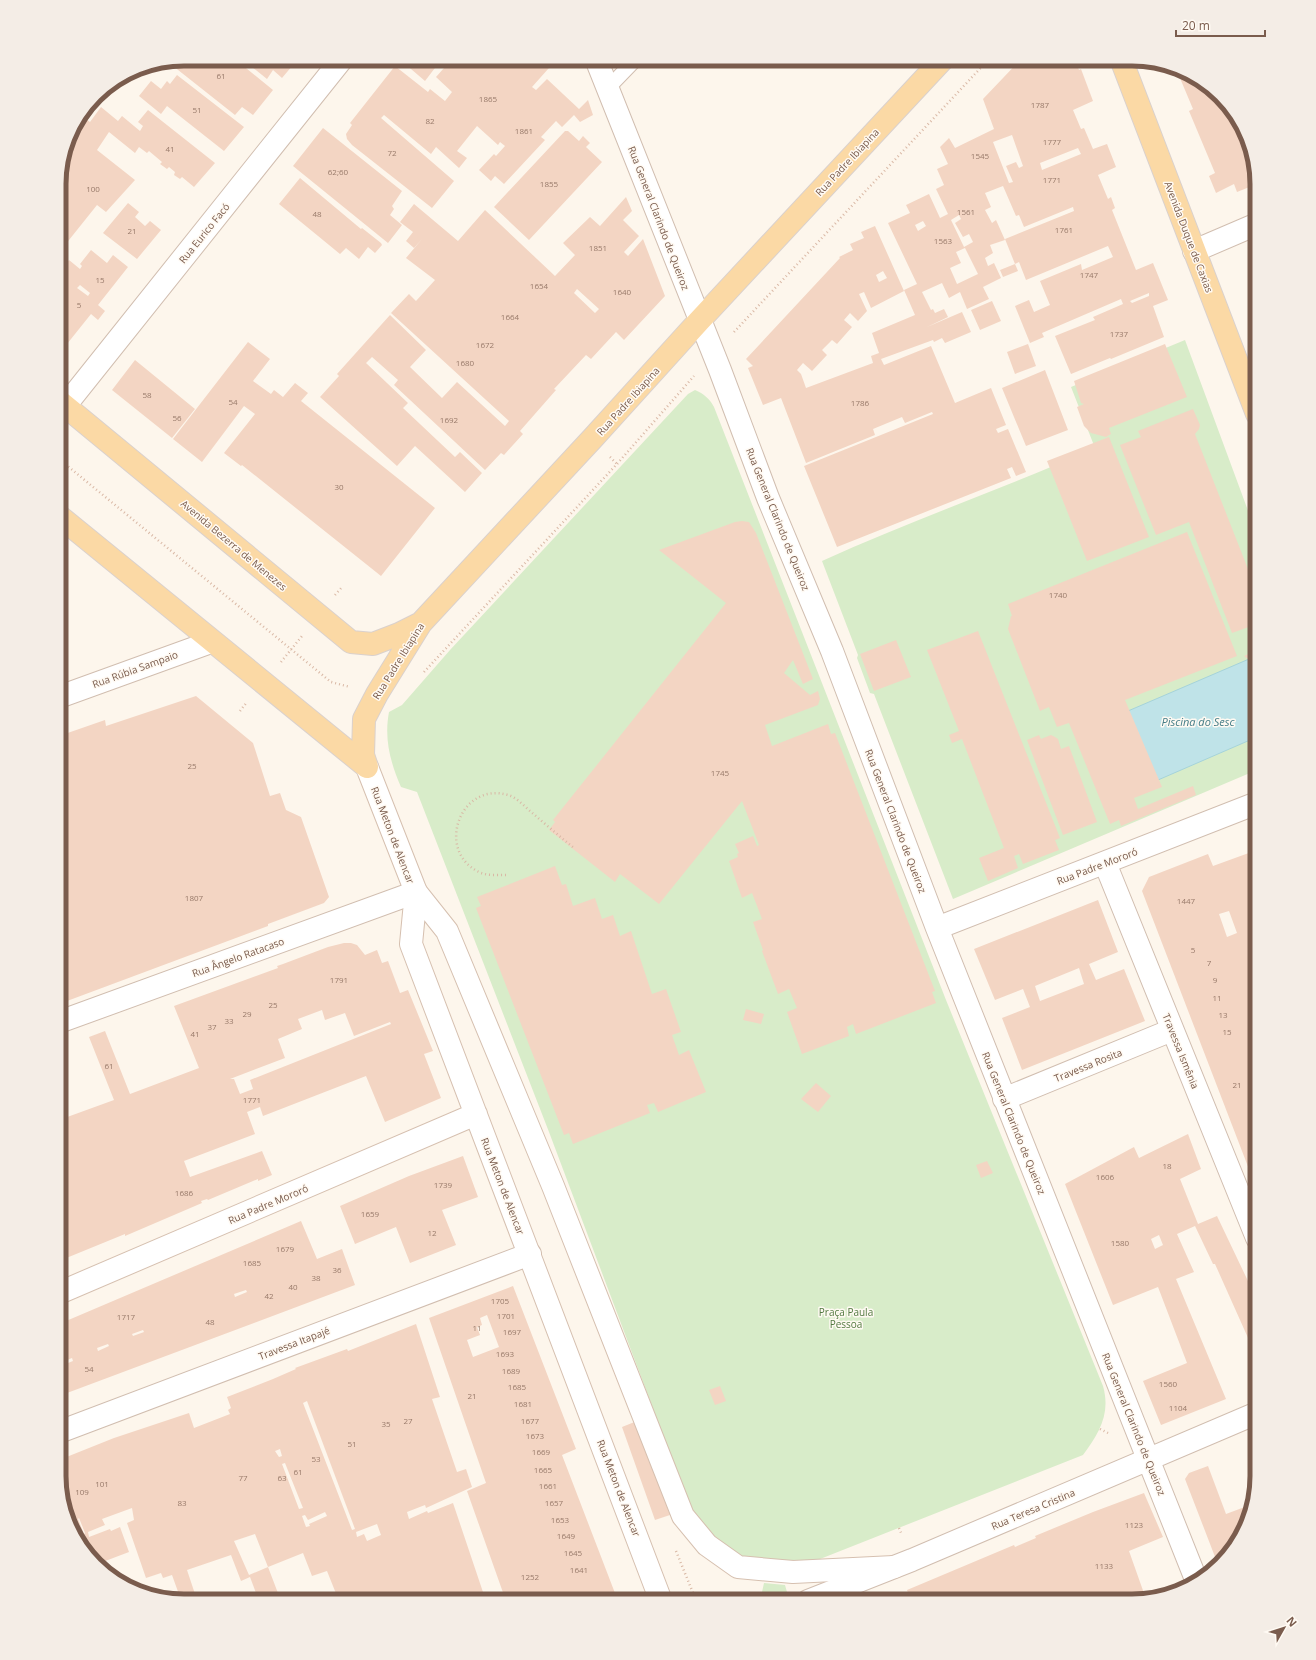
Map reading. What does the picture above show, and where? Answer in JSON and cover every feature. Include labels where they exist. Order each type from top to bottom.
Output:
[{"type":"main road","name":"Rua Padre Ibiapina","points":[[367,767],[363,755],[364,719],[377,694],[421,623],[592,440],[699,321],[936,66]]},
{"type":"main road","name":"Avenida Duque de Caxias","points":[[1124,66],[1250,396]]},
{"type":"main road","name":"Avenida Bezerra de Menezes","points":[[66,407],[351,642],[373,644],[399,634],[421,623]]},
{"type":"main road","points":[[66,522],[211,642],[367,767]]},
{"type":"street","name":"Rua Eurico Facó","points":[[66,399],[336,66]]},
{"type":"street","name":"Rua General Clarindo de Queiroz","points":[[599,66],[713,354],[768,498],[832,651],[937,928],[1004,1099],[1194,1576]]},
{"type":"street","points":[[1194,251],[1250,227]]},
{"type":"street","name":"Rua Rúbia Sampaio","points":[[66,694],[211,642]]},
{"type":"street","name":"Rua Meton de Alencar","points":[[367,767],[416,892],[411,944],[658,1594]]},
{"type":"street","name":"Rua Padre Mororó","points":[[937,928],[1250,806]]},
{"type":"street","name":"Travessa Ismênia","points":[[1105,863],[1250,1221]]},
{"type":"street","points":[[416,892],[447,931],[553,1186],[683,1516],[707,1545],[738,1567],[793,1572],[894,1567]]},
{"type":"street","name":"Rua Ângelo Ratacaso","points":[[66,1019],[416,892]]},
{"type":"street","name":"Travessa Rosita","points":[[1004,1099],[1172,1030]]},
{"type":"street","name":"Rua Padre Mororó","points":[[66,1290],[476,1114]]},
{"type":"street","name":"Travessa Itapajé","points":[[66,1429],[530,1254]]},
{"type":"street","name":"Rua Teresa Cristina","points":[[826,1594],[894,1567],[1250,1416]]},
{"type":"lane","points":[[608,88],[629,66]]},
{"type":"path","points":[[422,674],[617,464],[713,354],[981,66]]},
{"type":"path","points":[[66,465],[330,682]]},
{"type":"path","points":[[240,711],[343,586]]},
{"type":"path","points":[[506,875],[492,875],[479,872],[468,864],[460,853],[456,839],[456,826],[460,815],[467,806],[486,794],[498,793],[509,795],[574,848]]},
{"type":"path","points":[[1100,1429],[1108,1433]]},
{"type":"path","points":[[674,1547],[694,1594]]},
{"type":"green space","points":[[1185,340],[1250,516],[1250,773],[953,899],[874,694],[870,693],[857,658],[858,655],[822,561],[1095,448],[1071,387]]},
{"type":"green space","name":"Praça Paula Pessoa","points":[[695,390],[706,397],[714,407],[946,1000],[1103,1386],[1106,1406],[1102,1423],[1094,1439],[1083,1455],[815,1561],[798,1564],[744,1557],[726,1547],[710,1534],[697,1517],[687,1499],[549,1132],[417,792],[401,787],[391,759],[387,731],[389,712],[402,705],[450,650],[688,394]]},
{"type":"green space","points":[[764,1583],[785,1585],[787,1592],[782,1594],[762,1594]]},
{"type":"water","name":"Piscina do Sesc","points":[[1249,659],[1250,661],[1250,740],[1158,780],[1128,711]]},
{"type":"building","points":[[174,66],[244,66],[273,90],[253,115],[242,107],[235,115]]},
{"type":"building","points":[[251,66],[292,66],[282,78],[273,70],[267,79]]},
{"type":"building","points":[[395,66],[428,92],[430,89],[445,101],[452,92],[436,77],[446,66],[551,66],[532,87],[536,90],[547,79],[579,109],[588,100],[593,115],[580,122],[574,115],[562,127],[556,121],[541,137],[545,140],[504,184],[495,176],[491,181],[479,170],[494,154],[496,156],[505,146],[500,142],[498,145],[477,126],[457,151],[467,158],[459,168],[436,147],[431,154],[384,115],[381,118],[454,181],[432,208],[352,145],[347,139],[346,134],[352,125],[350,123]]},
{"type":"building","points":[[408,66],[436,66],[425,81]]},
{"type":"building","points":[[1014,66],[1078,66],[1079,70],[1081,69],[1093,101],[1073,110],[1081,129],[1084,128],[1093,149],[1107,144],[1116,167],[1098,175],[1108,199],[1111,197],[1115,208],[1112,210],[1136,270],[1153,263],[1168,300],[1153,306],[1164,337],[1071,374],[1055,336],[1095,320],[1093,317],[1123,304],[1121,299],[1042,333],[1044,337],[1030,343],[1015,306],[1029,300],[1034,312],[1050,305],[1040,281],[1081,264],[1082,270],[1113,257],[1108,246],[1026,280],[1019,262],[1015,264],[1005,239],[1074,211],[1073,207],[1024,227],[1019,215],[1016,216],[1003,186],[985,193],[991,207],[985,210],[992,223],[996,220],[1005,240],[990,245],[993,253],[985,258],[988,266],[994,263],[1001,278],[983,287],[989,299],[967,309],[960,292],[949,298],[942,283],[922,292],[931,310],[933,309],[935,313],[944,309],[948,317],[927,327],[962,312],[971,332],[945,343],[942,338],[934,342],[933,340],[881,359],[884,365],[931,346],[955,403],[991,388],[1006,425],[996,429],[998,433],[1008,429],[1026,472],[1016,476],[1012,467],[1007,469],[1011,478],[837,547],[804,466],[933,414],[932,412],[905,423],[902,417],[873,429],[875,435],[806,463],[781,398],[763,405],[748,368],[753,366],[746,359],[840,258],[839,257],[853,250],[850,244],[864,238],[861,232],[875,226],[904,291],[871,308],[864,292],[859,294],[867,311],[858,321],[850,313],[844,320],[852,327],[837,344],[832,340],[822,350],[827,355],[812,371],[803,363],[797,370],[801,374],[806,388],[873,363],[871,356],[879,353],[872,333],[915,315],[904,290],[917,284],[888,223],[910,213],[906,205],[929,194],[940,218],[948,214],[936,189],[944,185],[937,169],[948,164],[940,147],[949,138],[955,148],[994,129],[983,99]],"holes":[[[1012,135],[1023,166],[1019,168],[1016,162],[1006,166],[1013,182],[1009,183],[993,142]],[[1078,148],[1081,154],[1042,170],[1040,163]],[[959,215],[961,219],[955,223],[963,237],[969,234],[973,242],[964,247],[951,220]],[[923,221],[926,226],[918,231],[915,225]],[[965,248],[978,274],[957,284],[950,268],[961,263],[956,252]],[[883,271],[887,278],[879,282],[876,275]],[[1149,293],[1149,296],[1132,303],[1130,301]]]},
{"type":"building","points":[[177,75],[244,127],[224,151],[167,106],[161,114],[139,96],[151,81],[161,89],[167,81],[170,84]]},
{"type":"building","points":[[1179,76],[1210,95],[1221,106],[1230,119],[1244,146],[1249,169],[1250,187],[1237,192],[1234,184],[1216,193],[1209,176],[1215,173],[1189,111],[1193,109]]},
{"type":"building","points":[[101,107],[118,121],[122,116],[140,131],[143,126],[138,122],[148,110],[215,163],[194,187],[182,177],[180,179],[174,175],[175,172],[169,167],[167,169],[160,164],[162,162],[149,151],[147,153],[139,147],[135,153],[109,132],[97,150],[135,180],[106,212],[97,205],[66,244],[66,177],[68,161],[78,132],[86,119],[90,122]]},
{"type":"building","points":[[323,128],[402,191],[392,206],[394,209],[390,215],[402,225],[388,243],[293,166]]},
{"type":"building","points":[[565,131],[568,131],[579,141],[583,136],[590,143],[586,147],[602,162],[529,240],[494,207]]},
{"type":"building","points":[[300,178],[361,229],[362,228],[381,243],[382,245],[375,253],[368,247],[359,259],[346,248],[340,254],[279,204]]},
{"type":"building","points":[[626,197],[632,211],[623,220],[639,236],[624,252],[628,256],[643,239],[665,296],[624,340],[616,332],[591,359],[586,355],[554,389],[556,390],[520,431],[523,434],[504,455],[501,453],[485,470],[394,385],[398,380],[372,357],[366,363],[408,403],[403,408],[455,457],[460,452],[482,473],[465,492],[415,446],[397,466],[320,397],[339,376],[337,374],[390,315],[426,350],[410,367],[442,398],[457,382],[505,426],[509,421],[391,313],[409,294],[416,301],[435,280],[406,258],[422,239],[414,248],[406,241],[413,232],[400,222],[414,204],[458,241],[485,210],[555,276],[575,255],[563,243],[590,217],[600,226]],"holes":[[[577,289],[599,309],[595,313],[574,293]]]},
{"type":"building","points":[[128,203],[139,212],[135,217],[145,226],[150,221],[161,230],[137,259],[103,233]]},
{"type":"building","points":[[91,250],[107,263],[113,255],[128,267],[98,305],[105,311],[98,320],[91,314],[66,345],[66,264],[69,260],[80,269],[82,266],[80,264]],"holes":[[[80,285],[90,293],[88,296],[77,288]]]},
{"type":"building","points":[[1015,264],[1018,271],[1003,277],[1000,270]]},
{"type":"building","points":[[992,301],[1001,321],[980,330],[971,310]]},
{"type":"building","points":[[248,342],[270,359],[253,381],[271,394],[274,390],[283,397],[295,383],[308,393],[301,401],[435,508],[381,576],[242,465],[241,466],[224,453],[255,414],[244,406],[202,462],[173,439]]},
{"type":"building","points":[[1028,344],[1036,366],[1015,374],[1007,352]]},
{"type":"building","points":[[1165,344],[1187,397],[1109,428],[1111,434],[1106,437],[1091,433],[1084,426],[1077,407],[1084,404],[1081,403],[1074,381]]},
{"type":"building","points":[[135,360],[195,409],[172,438],[112,390]]},
{"type":"building","points":[[1045,370],[1068,430],[1026,446],[1002,388]]},
{"type":"building","points":[[1193,409],[1200,425],[1195,434],[1250,574],[1250,627],[1232,633],[1189,522],[1156,535],[1120,445],[1141,437],[1138,431]]},
{"type":"building","points":[[1109,437],[1149,537],[1087,561],[1047,461]]},
{"type":"building","points":[[735,522],[749,522],[756,533],[813,679],[803,684],[793,660],[784,673],[810,695],[818,691],[820,699],[818,705],[765,725],[772,746],[828,724],[831,734],[835,733],[935,991],[932,992],[936,1003],[856,1034],[853,1024],[847,1027],[849,1036],[802,1054],[787,1012],[797,1008],[789,989],[778,994],[753,922],[762,919],[752,893],[742,898],[729,861],[738,857],[737,854],[739,853],[735,844],[753,836],[757,846],[759,845],[742,801],[659,904],[620,874],[615,882],[549,830],[555,822],[553,820],[726,603],[659,550]]},
{"type":"building","points":[[1187,532],[1237,656],[1125,700],[1162,787],[1134,798],[1138,809],[1193,786],[1196,795],[1121,826],[1119,820],[1110,824],[1069,723],[1057,727],[1049,707],[1040,711],[1008,629],[1012,616],[1008,604]]},
{"type":"building","points":[[978,631],[1060,838],[1055,840],[1059,850],[1023,864],[1019,854],[1014,856],[1018,868],[988,881],[979,858],[1004,848],[962,739],[952,743],[949,735],[959,731],[927,650]]},
{"type":"building","points":[[896,640],[911,677],[874,691],[860,654]]},
{"type":"building","points":[[1250,653],[1250,660],[1244,656]]},
{"type":"building","points":[[196,696],[253,743],[270,796],[280,793],[286,810],[301,817],[329,897],[324,903],[268,924],[268,926],[66,1001],[66,734],[105,720],[106,726]]},
{"type":"building","points":[[1039,735],[1041,739],[1051,735],[1055,737],[1058,739],[1061,749],[1069,746],[1097,822],[1063,835],[1027,740]]},
{"type":"building","points":[[1250,853],[1250,982],[1248,983],[1250,989],[1250,1172],[1142,891],[1149,877],[1208,854],[1213,866]],"holes":[[[1229,911],[1237,933],[1227,937],[1219,914]]]},
{"type":"building","points":[[555,866],[562,885],[566,884],[573,906],[595,898],[602,919],[613,915],[620,936],[631,931],[652,994],[666,989],[681,1032],[672,1035],[679,1055],[689,1050],[706,1092],[658,1112],[654,1103],[647,1105],[650,1113],[573,1144],[569,1133],[564,1135],[476,908],[481,906],[477,897]]},
{"type":"building","points":[[1098,900],[1118,952],[1089,964],[1096,980],[1124,969],[1145,1021],[1022,1070],[1002,1018],[1030,1007],[1023,989],[995,1000],[974,949]],"holes":[[[1079,968],[1084,984],[1040,1001],[1035,986]]]},
{"type":"building","points":[[344,943],[357,945],[365,955],[377,950],[382,963],[388,961],[400,993],[408,990],[433,1051],[424,1054],[441,1098],[385,1122],[366,1076],[263,1116],[260,1107],[247,1112],[255,1134],[184,1161],[190,1177],[262,1151],[272,1175],[258,1181],[258,1179],[208,1200],[201,1201],[202,1203],[125,1236],[125,1234],[66,1258],[66,1117],[114,1100],[89,1037],[105,1031],[130,1094],[199,1068],[174,1006],[278,968],[277,966],[328,947]],"holes":[[[322,1010],[325,1020],[345,1013],[354,1036],[390,1022],[391,1024],[250,1080],[253,1089],[240,1094],[234,1079],[230,1079],[285,1058],[278,1039],[302,1029],[298,1019]]]},
{"type":"building","points":[[746,1009],[764,1014],[761,1024],[743,1020]]},
{"type":"building","points":[[816,1083],[831,1096],[818,1112],[801,1099]]},
{"type":"building","points":[[1188,1134],[1201,1169],[1180,1179],[1198,1224],[1217,1216],[1250,1285],[1250,1342],[1215,1264],[1213,1264],[1195,1226],[1177,1234],[1194,1272],[1176,1279],[1226,1399],[1161,1425],[1143,1381],[1187,1363],[1158,1287],[1113,1305],[1065,1184],[1134,1147],[1139,1158]],"holes":[[[1159,1235],[1163,1245],[1155,1249],[1151,1239]]]},
{"type":"building","points":[[463,1156],[478,1197],[442,1210],[456,1245],[410,1263],[396,1227],[355,1244],[340,1206],[409,1176]]},
{"type":"building","points":[[987,1161],[993,1173],[981,1178],[976,1165]]},
{"type":"building","points":[[301,1221],[317,1259],[342,1249],[355,1285],[66,1393],[66,1364],[73,1361],[72,1358],[66,1360],[66,1321]],"holes":[[[246,1290],[247,1292],[235,1297],[234,1294]],[[143,1330],[144,1332],[133,1336],[132,1334]],[[108,1344],[109,1346],[98,1351],[97,1348]]]},
{"type":"building","points":[[513,1286],[576,1449],[562,1455],[615,1594],[504,1594],[467,1491],[486,1483],[429,1318]],"holes":[[[487,1315],[499,1347],[473,1357],[467,1340],[480,1335],[477,1327],[482,1325],[480,1318]]]},
{"type":"building","points":[[416,1324],[440,1397],[432,1399],[457,1472],[466,1469],[472,1487],[426,1508],[425,1505],[407,1512],[409,1519],[427,1511],[428,1513],[453,1503],[484,1594],[336,1594],[327,1571],[312,1576],[303,1553],[268,1567],[278,1594],[256,1594],[250,1577],[241,1581],[231,1555],[187,1570],[195,1594],[179,1594],[172,1575],[163,1578],[161,1573],[146,1578],[127,1523],[134,1520],[132,1508],[102,1519],[105,1525],[88,1532],[89,1537],[120,1527],[129,1552],[103,1562],[86,1541],[75,1521],[67,1491],[66,1457],[114,1438],[189,1413],[194,1428],[230,1414],[228,1410],[231,1408],[227,1397],[273,1379],[296,1369],[295,1368],[347,1349],[348,1351]],"holes":[[[307,1401],[355,1529],[352,1530],[303,1403]],[[280,1449],[282,1456],[279,1457],[275,1451]],[[285,1463],[303,1508],[299,1509],[282,1464]],[[325,1512],[327,1516],[309,1524],[310,1526],[306,1527],[302,1516],[305,1515],[308,1520]],[[79,1518],[85,1533],[84,1534],[78,1519]],[[377,1524],[381,1535],[367,1541],[364,1534],[357,1537],[356,1532]],[[255,1534],[268,1567],[249,1575],[234,1541]]]},
{"type":"building","points":[[720,1386],[726,1401],[715,1405],[709,1390]]},
{"type":"building","points":[[637,1421],[670,1515],[655,1520],[622,1427]]},
{"type":"building","points":[[1208,1466],[1226,1514],[1246,1507],[1238,1528],[1221,1554],[1216,1559],[1185,1479],[1189,1473]]},
{"type":"building","points":[[1144,1493],[1163,1537],[1129,1551],[1144,1593],[1118,1594],[1117,1592],[1112,1594],[908,1594],[907,1590],[1014,1545],[1015,1547],[1036,1538],[1035,1536]]}]
